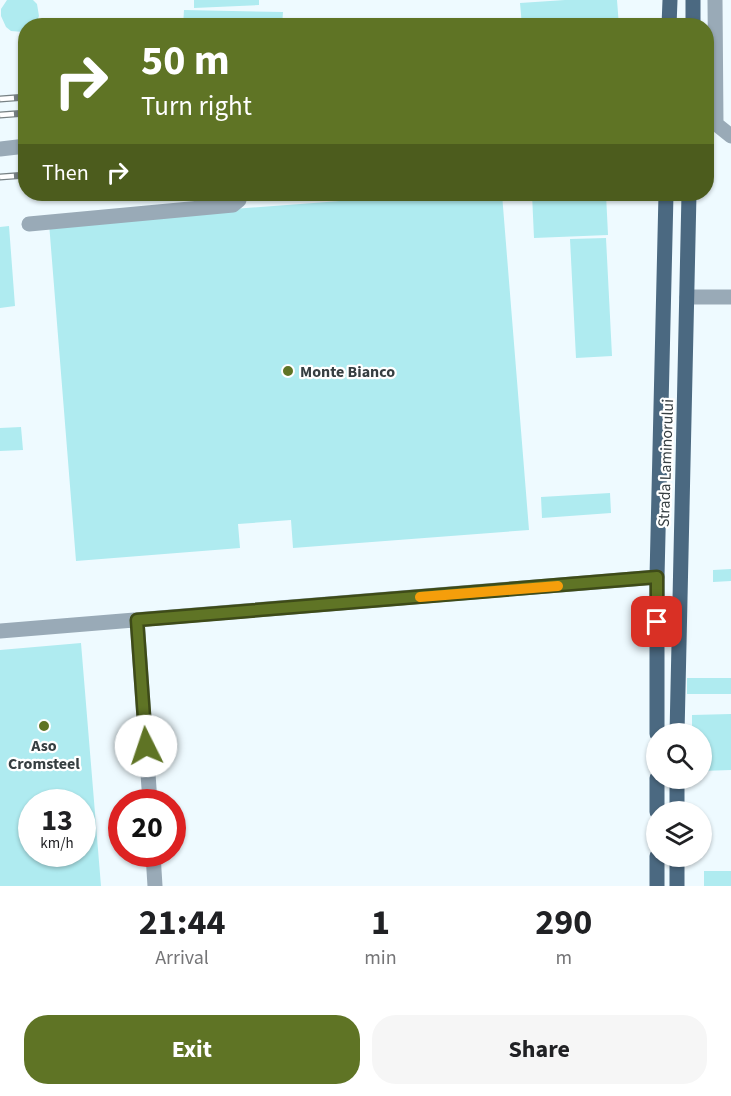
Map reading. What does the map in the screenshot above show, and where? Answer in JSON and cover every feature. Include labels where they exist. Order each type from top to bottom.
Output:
[{"type":"main road","points":[[669,18],[670,0]]},
{"type":"main road","points":[[693,0],[693,18]]},
{"type":"main road","name":"Strada Laminorului","points":[[657,723],[657,577],[666,201]]},
{"type":"main road","name":"Strada Laminorului","points":[[677,723],[689,201]]},
{"type":"main road","points":[[657,867],[657,886]]},
{"type":"main road","points":[[676,886],[677,867]]},
{"type":"lane","points":[[715,0],[716,124],[731,136]]},
{"type":"lane","points":[[0,149],[18,148]]},
{"type":"lane","points":[[29,224],[233,205],[238,201]]},
{"type":"lane","points":[[687,297],[731,297]]},
{"type":"lane","points":[[0,631],[657,577]]},
{"type":"lane","points":[[137,620],[149,789]]},
{"type":"lane","points":[[154,867],[155,886]]},
{"type":"building","points":[[7,0],[33,0],[37,4],[39,16],[38,18],[18,18],[18,31],[11,31],[6,27],[1,16],[1,9]]},
{"type":"building","points":[[194,0],[259,0],[259,5],[194,8]]},
{"type":"building","points":[[617,0],[618,18],[521,18],[520,3]]},
{"type":"building","points":[[184,10],[283,12],[283,18],[184,18]]},
{"type":"building","name":"Monte Bianco","points":[[340,201],[503,201],[529,530],[293,548],[291,520],[238,524],[240,548],[76,561],[49,223]]},
{"type":"building","points":[[532,201],[606,201],[608,235],[534,238]]},
{"type":"building","points":[[9,226],[15,306],[0,308],[0,227]]},
{"type":"building","points":[[606,238],[612,356],[576,358],[570,239]]},
{"type":"building","points":[[21,427],[23,450],[0,451],[0,428]]},
{"type":"building","points":[[610,493],[611,513],[542,518],[541,497]]},
{"type":"building","points":[[731,569],[731,581],[713,582],[713,570]]},
{"type":"building","name":"Aso Cromsteel","points":[[81,643],[93,789],[18,789],[18,867],[96,867],[96,825],[101,886],[0,886],[0,650]]},
{"type":"building","points":[[687,678],[731,678],[731,694],[687,694]]},
{"type":"building","points":[[731,714],[731,770],[712,771],[712,723],[692,723],[692,715]]},
{"type":"building","points":[[704,871],[731,871],[731,886],[704,886]]},
{"type":"railway","points":[[0,99],[18,98]]},
{"type":"railway","points":[[0,115],[18,114]]},
{"type":"railway","points":[[0,177],[18,176]]},
{"type":"slow traffic","points":[[420,597],[558,586]]},
{"type":"place","name":"Monte Bianco","points":[[288,371]]},
{"type":"place","name":"Aso Cromsteel","points":[[44,726]]},
{"type":"route","points":[[146,746],[137,620],[657,577],[657,622]]}]
